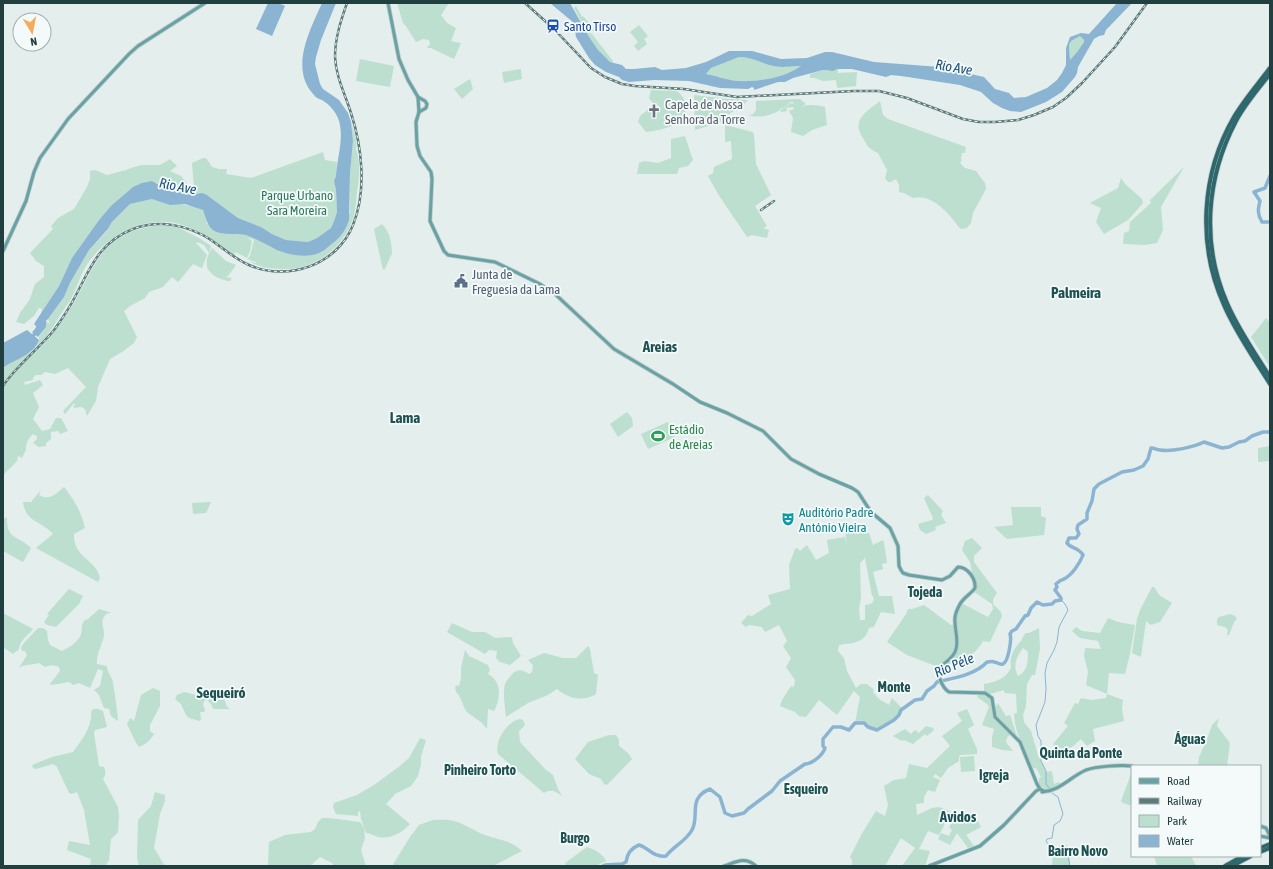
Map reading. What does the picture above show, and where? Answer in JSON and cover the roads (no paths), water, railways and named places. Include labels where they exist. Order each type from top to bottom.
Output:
[{"type":"highway","points":[[1270,68],[1245,101],[1225,136],[1218,153],[1211,177],[1206,224],[1211,267],[1224,305],[1270,384]]},
{"type":"highway","points":[[1270,74],[1237,120],[1223,149],[1212,190],[1210,239],[1215,266],[1227,304],[1270,377]]},
{"type":"highway","points":[[1261,851],[1270,845]]},
{"type":"highway","points":[[1225,866],[1241,857]]},
{"type":"highway","points":[[1232,866],[1249,857]]},
{"type":"main road","points":[[3,251],[26,201],[37,163],[68,119],[138,46],[205,3]]},
{"type":"main road","points":[[388,3],[399,59],[408,80],[420,101],[416,122],[418,149],[420,156],[429,168],[432,177],[430,221],[444,251],[448,255],[495,262],[540,284],[555,294],[614,349],[705,404],[728,413],[763,431],[791,459],[858,492],[871,512],[894,533],[898,546],[899,566],[903,573],[942,580],[950,576],[956,568],[962,567],[968,571],[975,582],[974,589],[965,597],[957,611],[955,619],[956,650],[949,660],[940,666],[938,672],[939,677],[942,684],[949,692],[985,693],[990,696],[995,717],[1020,742],[1037,784],[1040,789],[1044,791]]},
{"type":"main road","points":[[419,112],[427,104],[425,101],[420,101]]},
{"type":"main road","points":[[419,107],[423,109]]},
{"type":"main road","points":[[1035,792],[1053,790],[1088,770],[1131,766]]},
{"type":"main road","points":[[1035,792],[1037,784]]},
{"type":"main road","points":[[929,866],[980,846],[1004,825],[1035,792],[1040,789]]},
{"type":"main road","points":[[1261,826],[1265,827],[1270,837]]},
{"type":"main road","points":[[1261,836],[1266,835],[1267,832]]},
{"type":"main road","points":[[1261,836],[1270,837]]},
{"type":"main road","points":[[724,866],[745,860],[756,866]]},
{"type":"water","points":[[268,3],[278,3],[285,6],[272,36],[256,29]]},
{"type":"water","points":[[322,3],[336,3],[321,40],[315,64],[320,84],[323,89],[339,100],[348,113],[351,122],[353,141],[350,173],[349,220],[344,232],[339,238],[326,249],[314,255],[301,256],[288,254],[276,250],[246,235],[216,232],[212,230],[207,222],[203,210],[185,204],[170,205],[152,199],[130,204],[112,222],[108,229],[89,250],[70,283],[64,297],[46,321],[46,327],[38,337],[32,332],[37,327],[34,324],[59,286],[72,258],[99,220],[111,206],[133,187],[142,183],[152,181],[163,187],[191,195],[202,193],[207,195],[238,218],[261,227],[286,240],[308,242],[317,238],[331,228],[337,212],[334,181],[341,140],[340,125],[337,115],[332,108],[316,97],[307,85],[303,73],[302,62],[304,49],[312,25]]},
{"type":"water","points":[[550,3],[570,3],[598,50],[610,62],[622,65],[626,69],[655,67],[662,70],[686,68],[706,62],[729,51],[752,51],[781,59],[807,58],[825,52],[832,52],[874,62],[940,67],[984,77],[995,89],[1009,93],[1014,98],[1026,97],[1047,88],[1057,80],[1066,65],[1066,48],[1070,37],[1081,33],[1089,34],[1117,3],[1132,3],[1106,30],[1104,35],[1094,39],[1078,67],[1075,77],[1062,92],[1046,102],[1021,112],[1010,111],[1002,108],[993,103],[981,92],[960,85],[901,76],[891,75],[886,77],[852,69],[837,69],[833,71],[823,70],[754,90],[752,87],[748,89],[720,88],[689,81],[654,80],[629,82],[606,72],[595,65],[576,37],[574,23]],"holes":[[[1080,36],[1084,42],[1070,60],[1069,45],[1071,41]],[[739,57],[756,60],[777,67],[801,66],[787,74],[753,81],[737,81],[706,74],[711,68]]]},
{"type":"water","points":[[27,330],[39,340],[37,345],[29,353],[3,368],[3,343]]},
{"type":"waterway","name":"Rio Péle","points":[[1270,176],[1265,188],[1254,192],[1260,201],[1258,212],[1260,219],[1262,222],[1270,222]]},
{"type":"waterway","name":"Rio Ave","points":[[30,338],[34,335],[38,327]]},
{"type":"waterway","name":"Rio Péle","points":[[603,866],[622,864],[626,862],[627,856],[630,852],[639,845],[658,856],[666,856],[692,830],[695,819],[696,802],[703,793],[710,789],[720,797],[725,813],[732,816],[744,813],[772,791],[780,781],[820,756],[825,748],[823,746],[823,739],[833,727],[841,727],[849,730],[855,723],[864,723],[868,727],[877,730],[894,720],[899,715],[901,710],[915,700],[922,699],[927,691],[937,682],[970,673],[977,670],[987,662],[1003,664],[1009,650],[1010,634],[1016,629],[1025,616],[1028,615],[1031,608],[1037,602],[1043,605],[1052,604],[1055,601],[1061,600],[1055,590],[1057,587],[1056,584],[1073,572],[1083,555],[1067,543],[1069,538],[1076,538],[1079,534],[1077,529],[1078,525],[1087,519],[1087,513],[1092,501],[1094,489],[1099,484],[1122,472],[1134,470],[1143,466],[1148,459],[1151,448],[1159,450],[1177,450],[1204,442],[1222,448],[1245,441],[1252,436],[1263,432],[1270,432]]},
{"type":"waterway","points":[[1050,789],[1046,784],[1046,771],[1041,761],[1041,741],[1038,736],[1036,725],[1045,702],[1045,673],[1047,663],[1057,642],[1059,627],[1068,610],[1061,600]]},
{"type":"waterway","points":[[1052,793],[1058,797],[1063,814],[1060,821],[1054,825],[1052,838],[1047,839],[1046,841],[1054,855],[1068,855],[1070,866]]},
{"type":"railway","points":[[3,386],[15,371],[54,330],[71,304],[92,265],[104,248],[122,234],[133,229],[153,224],[183,227],[211,240],[244,263],[264,270],[279,272],[310,266],[323,260],[335,251],[346,239],[353,225],[357,212],[361,184],[358,140],[355,126],[339,78],[335,57],[337,36],[347,3]]},
{"type":"railway","points":[[525,3],[554,29],[591,68],[605,77],[622,84],[684,89],[737,97],[879,91],[907,98],[963,119],[979,122],[1018,120],[1053,107],[1066,98],[1115,47],[1147,3]]},
{"type":"railway","points":[[761,210],[774,201]]},
{"type":"place","name":"Santo Tirso","points":[[553,26]]},
{"type":"place","name":"Capela de Nossa Senhora da Torre","points":[[654,111]]},
{"type":"place","name":"Junta de Freguesia da Lama","points":[[461,281]]},
{"type":"place","name":"Estádio de Areias","points":[[658,436]]},
{"type":"place","name":"Auditório Padre António Vieira","points":[[788,519]]},
{"type":"district","name":"Palmeira","points":[[1076,292]]},
{"type":"district","name":"Areias","points":[[660,346]]},
{"type":"district","name":"Lama","points":[[405,417]]},
{"type":"district","name":"Tojeda","points":[[925,592]]},
{"type":"district","name":"Monte","points":[[894,687]]},
{"type":"district","name":"Sequeiró","points":[[221,692]]},
{"type":"district","name":"Águas","points":[[1190,739]]},
{"type":"district","name":"Quinta da Ponte","points":[[1081,753]]},
{"type":"district","name":"Pinheiro Torto","points":[[480,770]]},
{"type":"district","name":"Igreja","points":[[994,775]]},
{"type":"district","name":"Esqueiro","points":[[806,789]]},
{"type":"district","name":"Avidos","points":[[958,816]]},
{"type":"district","name":"Burgo","points":[[575,838]]},
{"type":"district","name":"Bairro Novo","points":[[1078,851]]},
{"type":"park label","name":"Parque Urbano Sara Moreira","points":[[297,202]]}]
